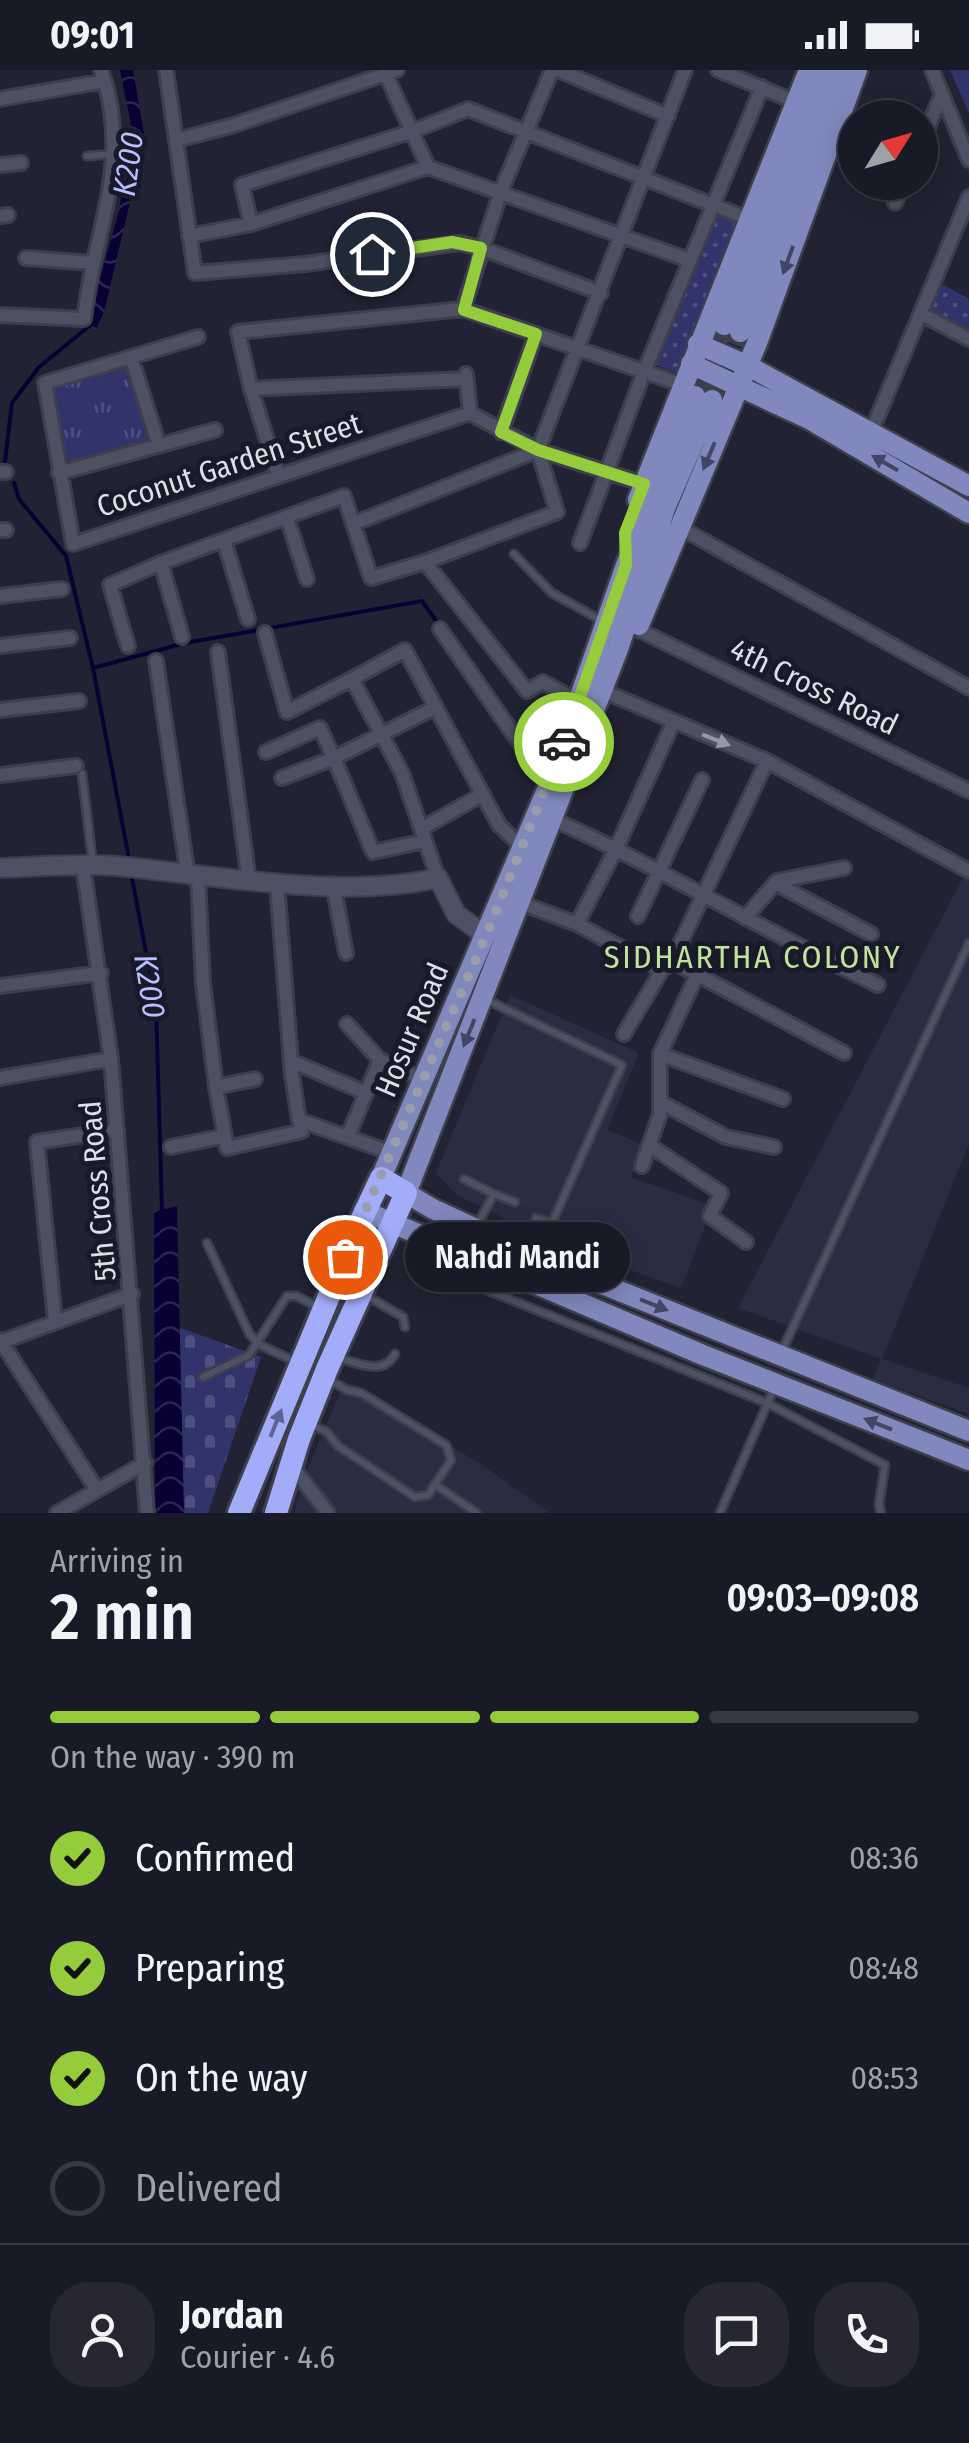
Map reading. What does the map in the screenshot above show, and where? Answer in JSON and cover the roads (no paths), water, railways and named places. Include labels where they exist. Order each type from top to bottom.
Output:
[{"type":"highway","points":[[381,1178],[406,1193]]},
{"type":"highway","name":"Hosur Road","points":[[239,1513],[381,1178]]},
{"type":"highway","name":"Hosur Road","points":[[276,1513],[328,1367],[406,1193]]},
{"type":"main road","points":[[626,565],[696,394],[695,354],[809,70]]},
{"type":"main road","points":[[824,70],[732,328],[843,70]]},
{"type":"main road","points":[[618,649],[637,629],[744,375],[857,70]]},
{"type":"main road","points":[[695,354],[969,486]]},
{"type":"main road","points":[[744,375],[810,419],[969,512]]},
{"type":"main road","points":[[626,565],[625,533],[644,484],[696,394]]},
{"type":"main road","name":"Hosur Road","points":[[406,1193],[618,649],[665,508],[696,394]]},
{"type":"main road","name":"Hosur Road","points":[[381,1178],[549,786],[626,565]]},
{"type":"main road","points":[[406,1193],[524,1252],[969,1431]]},
{"type":"main road","points":[[364,1211],[772,1393],[969,1460]]},
{"type":"street","points":[[166,70],[195,273],[305,264],[452,242],[481,248],[601,293]]},
{"type":"street","points":[[464,310],[502,191],[555,70],[668,116]]},
{"type":"street","points":[[128,646],[110,585],[344,496],[371,578],[426,562],[557,512],[538,450],[685,70]]},
{"type":"street","points":[[718,70],[796,102]]},
{"type":"street","points":[[932,70],[969,160]]},
{"type":"street","points":[[176,140],[234,126],[389,71],[428,167]]},
{"type":"street","points":[[0,99],[103,75],[116,154],[84,319],[0,315]]},
{"type":"street","points":[[580,543],[644,372],[762,87]]},
{"type":"street","points":[[938,103],[942,94]]},
{"type":"street","points":[[250,224],[242,184],[468,109],[750,220]]},
{"type":"street","points":[[0,165],[21,163]]},
{"type":"street","points":[[189,236],[250,224],[428,167],[689,260]]},
{"type":"street","points":[[870,435],[969,196]]},
{"type":"street","points":[[26,258],[92,263]]},
{"type":"street","points":[[278,474],[238,332],[464,310],[577,347],[696,394]]},
{"type":"street","points":[[921,314],[969,339]]},
{"type":"street","points":[[501,432],[536,334]]},
{"type":"street","points":[[159,446],[131,357],[198,337]]},
{"type":"street","name":"Coconut Garden Street","points":[[131,357],[45,384],[73,544],[470,413]]},
{"type":"street","points":[[251,389],[466,377],[470,413],[501,432],[538,450],[644,484]]},
{"type":"street","name":"Coconut Garden Street","points":[[59,473],[215,430]]},
{"type":"street","points":[[353,524],[538,450]]},
{"type":"street","points":[[286,518],[307,580]]},
{"type":"street","points":[[680,527],[969,688]]},
{"type":"street","points":[[224,541],[248,619]]},
{"type":"street","points":[[426,562],[527,692],[544,682],[579,702]]},
{"type":"street","points":[[161,563],[182,638]]},
{"type":"street","points":[[0,596],[62,589]]},
{"type":"street","name":"4th Cross Road","points":[[637,629],[969,791]]},
{"type":"street","points":[[440,630],[549,786]]},
{"type":"street","points":[[265,633],[287,712],[405,650],[499,825],[523,848]]},
{"type":"street","points":[[0,646],[70,638]]},
{"type":"street","points":[[218,652],[249,881]]},
{"type":"street","points":[[156,661],[193,877],[203,984],[226,1148],[302,1131],[291,1061],[277,883]]},
{"type":"street","points":[[352,679],[402,773],[438,878],[456,914],[486,936]]},
{"type":"street","points":[[601,690],[767,761],[969,871]]},
{"type":"street","points":[[0,710],[79,701]]},
{"type":"street","points":[[282,778],[334,758],[436,707]]},
{"type":"street","points":[[577,924],[673,723]]},
{"type":"street","points":[[266,752],[320,728],[373,852],[423,835],[483,794]]},
{"type":"street","points":[[624,1034],[667,966],[767,761]]},
{"type":"street","points":[[0,775],[79,770]]},
{"type":"street","points":[[638,916],[702,780]]},
{"type":"street","points":[[550,818],[616,848],[878,985]]},
{"type":"street","name":"5th Cross Road","points":[[88,866],[112,1058],[147,1513]]},
{"type":"street","points":[[0,868],[114,866],[277,883],[400,886],[438,878]]},
{"type":"street","points":[[745,918],[775,883],[844,868]]},
{"type":"street","points":[[775,883],[872,934]]},
{"type":"street","points":[[333,884],[346,953]]},
{"type":"street","points":[[518,902],[697,975],[844,1053]]},
{"type":"street","points":[[0,986],[101,973]]},
{"type":"street","points":[[642,1166],[660,1114],[660,1054],[697,975]]},
{"type":"street","points":[[347,1024],[380,1060],[424,1080]]},
{"type":"street","points":[[660,1054],[783,1099]]},
{"type":"street","points":[[0,1078],[112,1058]]},
{"type":"street","points":[[348,1136],[380,1060]]},
{"type":"street","points":[[291,1061],[364,1092]]},
{"type":"street","points":[[216,1088],[255,1080]]},
{"type":"street","points":[[660,1102],[726,1137],[774,1147]]},
{"type":"street","points":[[300,1120],[392,1153]]},
{"type":"street","points":[[56,1320],[37,1142],[117,1130]]},
{"type":"street","points":[[171,1147],[224,1136]]},
{"type":"street","points":[[649,1145],[721,1193],[710,1216],[746,1242]]},
{"type":"street","points":[[97,1490],[0,1341],[132,1294]]},
{"type":"street","points":[[57,1513],[145,1463]]},
{"type":"street","points":[[292,1466],[328,1513]]},
{"type":"lane","points":[[87,156],[116,154]]},
{"type":"lane","points":[[514,554],[552,593],[607,623]]},
{"type":"lane","points":[[79,770],[88,866]]},
{"type":"lane","points":[[779,1356],[969,943]]},
{"type":"lane","points":[[483,998],[622,1066],[552,1223],[536,1218],[524,1252]]},
{"type":"lane","points":[[464,1179],[515,1202]]},
{"type":"lane","points":[[474,1229],[494,1194]]},
{"type":"lane","points":[[207,1242],[249,1333],[258,1344],[300,1364]]},
{"type":"lane","points":[[452,1276],[772,1393],[885,1465],[878,1504],[881,1513]]},
{"type":"lane","points":[[362,1292],[403,1317],[406,1327]]},
{"type":"lane","points":[[203,1378],[250,1355],[288,1296],[323,1310]]},
{"type":"lane","points":[[328,1367],[380,1368],[389,1364],[395,1354]]},
{"type":"lane","points":[[306,1423],[327,1432],[338,1446],[415,1497],[428,1496],[450,1460],[446,1445],[361,1393],[347,1390],[328,1367]]},
{"type":"lane","points":[[720,1513],[772,1393]]},
{"type":"lane","points":[[436,1486],[477,1513]]},
{"type":"water","points":[[120,70],[133,70],[145,139],[104,312],[95,331],[88,320],[118,215],[133,135]]},
{"type":"water","points":[[177,1206],[184,1513],[155,1513],[154,1212]]},
{"type":"waterway","name":"K200","points":[[5,461],[12,403],[39,367],[93,323]]},
{"type":"waterway","name":"K200","points":[[14,483],[19,499],[66,556],[93,668],[129,859]]},
{"type":"waterway","points":[[93,668],[185,643],[422,601],[439,625]]},
{"type":"waterway","name":"K200","points":[[131,873],[156,1005],[162,1211]]},
{"type":"tunnel","points":[[695,396],[724,325]]},
{"type":"tunnel","points":[[712,400],[740,332]]},
{"type":"place","name":"Nahdi Mandi","points":[[345,1257]]},
{"type":"district","name":"SIDHARTHA COLONY","points":[[753,957]]}]
